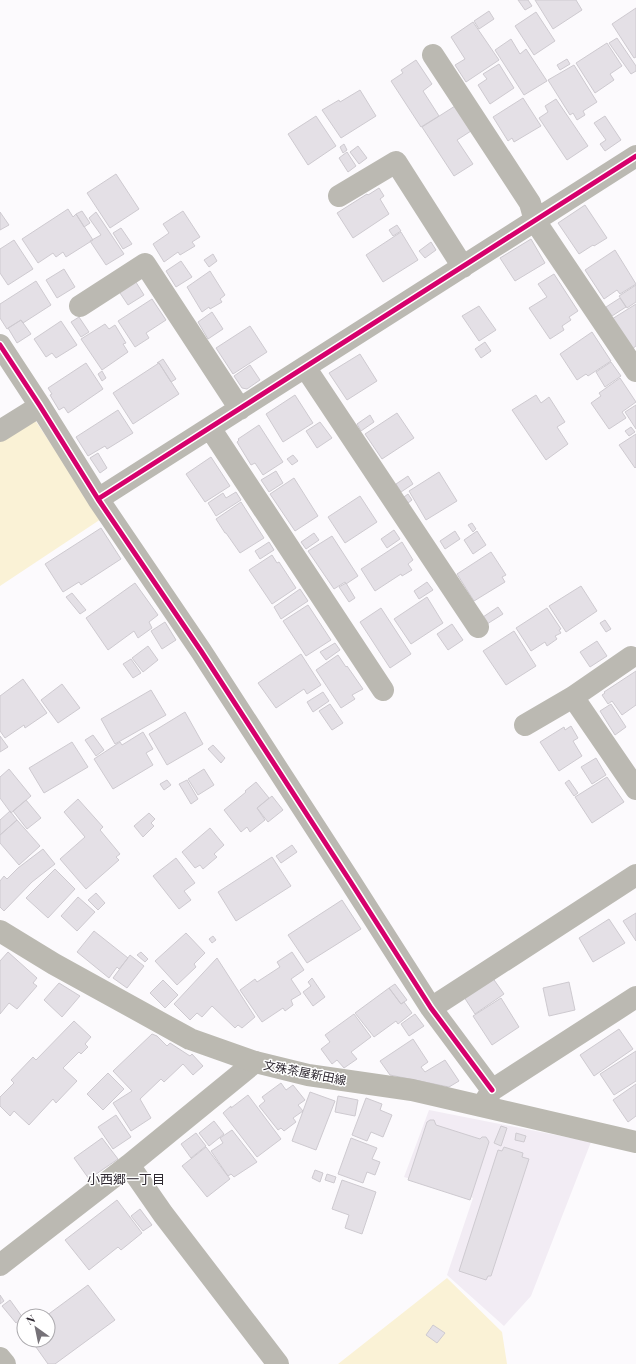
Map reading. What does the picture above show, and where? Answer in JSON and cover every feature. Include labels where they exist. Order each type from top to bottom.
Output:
[{"type":"main road","name":"文殊茶屋新田線","points":[[3,938],[54,964],[190,1039],[255,1062],[308,1075],[412,1090],[487,1098],[636,1142]]},
{"type":"street","points":[[433,55],[530,203],[535,220],[636,371]]},
{"type":"street","points":[[98,499],[636,156]]},
{"type":"street","points":[[339,196],[396,162],[463,266]]},
{"type":"street","points":[[80,306],[145,264],[240,409]]},
{"type":"street","points":[[0,345],[98,499],[205,657],[350,881],[487,1098],[636,997]]},
{"type":"street","points":[[306,367],[478,627]]},
{"type":"street","points":[[0,431],[40,406]]},
{"type":"street","points":[[210,428],[383,690]]},
{"type":"street","points":[[525,725],[573,697],[632,657]]},
{"type":"street","points":[[573,697],[636,789]]},
{"type":"street","points":[[431,1008],[636,875]]},
{"type":"street","points":[[0,1265],[129,1165],[255,1062]]},
{"type":"street","points":[[129,1165],[162,1214],[278,1364]]},
{"type":"street","points":[[0,1358],[5,1364]]},
{"type":"shaded area","points":[[33,417],[101,519],[0,586],[0,438]]},
{"type":"shaded area","points":[[429,1110],[591,1142],[531,1296],[504,1326],[447,1275],[473,1198],[404,1177]]},
{"type":"shaded area","points":[[447,1278],[502,1332],[507,1364],[338,1364]]},
{"type":"building","points":[[518,0],[528,0],[532,6],[525,10]]},
{"type":"building","points":[[535,0],[576,0],[582,10],[553,29]]},
{"type":"building","points":[[636,8],[636,57],[634,58],[612,24]]},
{"type":"building","points":[[489,11],[494,19],[479,29],[474,21]]},
{"type":"building","points":[[536,12],[555,41],[534,55],[515,26]]},
{"type":"building","points":[[473,22],[499,60],[466,82],[455,65],[465,59],[451,37]]},
{"type":"building","points":[[617,38],[636,66],[636,71],[631,74],[609,43]]},
{"type":"building","points":[[511,39],[520,54],[526,49],[547,81],[524,95],[495,50]]},
{"type":"building","points":[[607,43],[622,66],[610,74],[614,80],[595,93],[576,63]]},
{"type":"building","points":[[567,59],[570,64],[560,70],[557,65]]},
{"type":"building","points":[[416,60],[432,84],[423,91],[439,116],[421,127],[391,81],[403,73],[401,70]]},
{"type":"building","points":[[499,64],[514,88],[490,104],[478,85],[487,79],[483,74]]},
{"type":"building","points":[[574,65],[597,102],[583,111],[585,115],[577,120],[573,113],[570,115],[548,80]]},
{"type":"building","points":[[360,90],[376,116],[341,138],[322,110],[339,100],[340,102]]},
{"type":"building","points":[[523,98],[541,126],[514,142],[512,138],[508,141],[493,117]]},
{"type":"building","points":[[556,99],[588,146],[567,160],[539,118],[548,112],[545,106]]},
{"type":"building","points":[[455,106],[471,131],[457,140],[473,164],[454,176],[422,127]]},
{"type":"building","points":[[316,116],[336,146],[308,165],[288,134]]},
{"type":"building","points":[[605,116],[621,140],[605,151],[600,144],[606,140],[594,123]]},
{"type":"building","points":[[344,144],[347,150],[343,153],[340,147]]},
{"type":"building","points":[[358,146],[367,158],[359,164],[350,152]]},
{"type":"building","points":[[347,152],[356,166],[348,172],[339,158]]},
{"type":"building","points":[[116,174],[139,209],[110,228],[87,193]]},
{"type":"building","points":[[379,188],[384,196],[380,199],[389,214],[353,238],[337,213]]},
{"type":"building","points":[[585,205],[607,238],[579,254],[558,223]]},
{"type":"building","points":[[68,209],[73,217],[76,214],[93,240],[66,257],[63,252],[56,257],[53,253],[38,263],[22,239]]},
{"type":"building","points":[[82,211],[90,223],[84,227],[76,214]]},
{"type":"building","points":[[183,211],[200,237],[192,242],[195,246],[180,255],[178,252],[164,262],[153,244],[169,233],[163,224]]},
{"type":"building","points":[[0,212],[9,225],[0,230]]},
{"type":"building","points":[[96,212],[124,254],[106,265],[90,241],[101,235],[89,218]]},
{"type":"building","points":[[397,225],[401,231],[393,236],[389,230]]},
{"type":"building","points":[[121,228],[132,244],[123,249],[113,233]]},
{"type":"building","points":[[401,232],[418,260],[383,282],[366,255]]},
{"type":"building","points":[[531,239],[545,263],[515,281],[500,258]]},
{"type":"building","points":[[14,240],[33,269],[8,285],[0,273],[0,249]]},
{"type":"building","points":[[431,242],[436,250],[425,258],[419,251]]},
{"type":"building","points":[[615,250],[636,284],[620,294],[617,290],[604,299],[585,270]]},
{"type":"building","points":[[213,254],[217,261],[209,267],[204,260]]},
{"type":"building","points":[[181,261],[192,277],[176,287],[166,271]]},
{"type":"building","points":[[64,269],[75,287],[57,298],[46,280]]},
{"type":"building","points":[[210,271],[225,295],[220,299],[222,302],[210,309],[209,307],[202,312],[187,287]]},
{"type":"building","points":[[554,274],[578,311],[569,317],[571,320],[562,326],[564,330],[550,339],[529,308],[547,297],[538,284]]},
{"type":"building","points":[[134,279],[144,295],[128,305],[118,290]]},
{"type":"building","points":[[36,281],[51,305],[23,323],[21,320],[7,329],[0,318],[0,304]]},
{"type":"building","points":[[636,285],[636,302],[627,308],[619,296]]},
{"type":"building","points":[[620,298],[626,307],[612,316],[606,307]]},
{"type":"building","points":[[152,299],[166,320],[146,333],[149,338],[135,347],[118,321]]},
{"type":"building","points":[[636,304],[636,346],[632,349],[612,319]]},
{"type":"building","points":[[479,306],[496,330],[479,341],[462,316]]},
{"type":"building","points":[[212,312],[223,329],[208,339],[198,322]]},
{"type":"building","points":[[79,317],[89,332],[81,337],[71,322]]},
{"type":"building","points":[[21,320],[31,334],[17,343],[8,328]]},
{"type":"building","points":[[61,321],[77,345],[56,358],[52,353],[46,357],[34,339]]},
{"type":"building","points":[[105,324],[109,329],[115,325],[126,343],[123,344],[128,352],[102,370],[81,339]]},
{"type":"building","points":[[250,326],[267,352],[233,374],[216,348]]},
{"type":"building","points":[[592,332],[611,361],[588,376],[586,374],[577,380],[560,354]]},
{"type":"building","points":[[485,342],[491,351],[481,358],[475,349]]},
{"type":"building","points":[[360,354],[377,381],[347,400],[329,373]]},
{"type":"building","points":[[163,359],[176,379],[171,382],[159,363],[157,363]]},
{"type":"building","points":[[611,362],[621,376],[605,387],[596,372]]},
{"type":"building","points":[[86,363],[103,389],[68,413],[64,407],[59,410],[50,395],[52,394],[48,388]]},
{"type":"building","points":[[159,363],[179,394],[133,424],[113,393]]},
{"type":"building","points":[[250,365],[260,380],[247,389],[242,388],[234,376]]},
{"type":"building","points":[[102,371],[106,378],[102,381],[98,374]]},
{"type":"building","points":[[620,378],[636,402],[622,412],[626,418],[609,429],[591,403],[601,396],[599,393]]},
{"type":"building","points":[[295,395],[313,423],[283,442],[266,414]]},
{"type":"building","points":[[536,395],[541,403],[549,397],[565,422],[557,427],[568,444],[546,460],[512,410]]},
{"type":"building","points":[[636,405],[636,429],[625,412]]},
{"type":"building","points":[[118,410],[133,433],[107,449],[105,446],[88,456],[76,437]]},
{"type":"building","points":[[397,413],[414,438],[382,459],[365,434]]},
{"type":"building","points":[[370,415],[374,422],[361,431],[357,424]]},
{"type":"building","points":[[320,422],[332,438],[317,448],[306,431]]},
{"type":"building","points":[[259,425],[283,462],[263,475],[255,463],[251,465],[237,442],[239,440],[238,439]]},
{"type":"building","points":[[631,427],[635,432],[629,436],[625,431]]},
{"type":"building","points":[[636,434],[636,467],[635,468],[619,445]]},
{"type":"building","points":[[98,453],[107,468],[100,473],[90,458]]},
{"type":"building","points":[[293,455],[298,461],[292,465],[287,459]]},
{"type":"building","points":[[211,457],[230,486],[205,502],[186,474]]},
{"type":"building","points":[[276,471],[283,483],[269,492],[261,480]]},
{"type":"building","points":[[439,472],[457,501],[426,520],[409,491]]},
{"type":"building","points":[[408,476],[413,484],[401,492],[396,484]]},
{"type":"building","points":[[294,478],[318,516],[295,531],[270,494]]},
{"type":"building","points":[[236,492],[241,500],[216,516],[208,503],[223,493],[226,498]]},
{"type":"building","points":[[408,494],[412,500],[408,503],[404,497]]},
{"type":"building","points":[[360,496],[377,522],[345,543],[328,517]]},
{"type":"building","points":[[241,502],[264,538],[240,553],[216,519]]},
{"type":"building","points":[[472,523],[476,529],[473,532],[468,525]]},
{"type":"building","points":[[101,528],[121,559],[81,585],[79,582],[63,592],[45,564]]},
{"type":"building","points":[[394,530],[400,539],[387,548],[381,539]]},
{"type":"building","points":[[455,531],[460,539],[445,549],[440,541]]},
{"type":"building","points":[[477,531],[486,545],[473,554],[464,540]]},
{"type":"building","points":[[314,533],[319,540],[306,549],[301,542]]},
{"type":"building","points":[[332,536],[358,576],[346,584],[345,582],[334,589],[308,551]]},
{"type":"building","points":[[269,542],[274,550],[260,559],[255,551]]},
{"type":"building","points":[[402,542],[413,560],[408,564],[412,570],[402,576],[401,574],[375,591],[361,569]]},
{"type":"building","points":[[491,552],[506,575],[502,577],[505,582],[474,601],[457,574]]},
{"type":"building","points":[[272,555],[277,563],[279,562],[296,588],[272,604],[249,570]]},
{"type":"building","points":[[427,582],[433,590],[419,599],[414,591]]},
{"type":"building","points":[[135,583],[158,615],[149,622],[152,628],[138,638],[134,631],[108,650],[86,618]]},
{"type":"building","points":[[346,583],[355,598],[349,602],[339,587]]},
{"type":"building","points":[[581,586],[597,611],[566,632],[549,606]]},
{"type":"building","points":[[300,589],[308,601],[281,619],[274,607]]},
{"type":"building","points":[[72,593],[86,610],[80,614],[66,597]]},
{"type":"building","points":[[427,597],[443,623],[411,644],[394,619]]},
{"type":"building","points":[[308,605],[331,640],[306,656],[283,621]]},
{"type":"building","points":[[498,607],[503,614],[487,624],[483,617]]},
{"type":"building","points":[[381,608],[411,654],[390,668],[360,622]]},
{"type":"building","points":[[547,608],[561,629],[559,630],[561,633],[555,636],[557,639],[547,646],[545,642],[531,651],[516,628]]},
{"type":"building","points":[[605,620],[611,629],[606,632],[600,623]]},
{"type":"building","points":[[165,622],[176,640],[162,649],[151,631]]},
{"type":"building","points":[[452,624],[463,640],[448,650],[437,634]]},
{"type":"building","points":[[514,631],[536,666],[506,685],[483,651]]},
{"type":"building","points":[[597,641],[607,656],[590,667],[580,652]]},
{"type":"building","points":[[335,643],[340,650],[326,660],[320,652]]},
{"type":"building","points":[[148,646],[158,660],[143,672],[132,658]]},
{"type":"building","points":[[301,654],[321,685],[307,694],[304,689],[276,708],[258,683]]},
{"type":"building","points":[[338,655],[363,689],[352,695],[355,699],[341,708],[316,670]]},
{"type":"building","points":[[131,659],[141,673],[133,678],[123,664]]},
{"type":"building","points":[[636,671],[636,705],[622,715],[612,701],[608,704],[602,695],[605,693],[604,692]]},
{"type":"building","points":[[23,679],[47,713],[25,728],[24,725],[5,738],[0,731],[0,696]]},
{"type":"building","points":[[62,684],[80,708],[58,723],[41,700]]},
{"type":"building","points":[[151,690],[166,715],[115,744],[101,719]]},
{"type":"building","points":[[323,692],[329,701],[313,712],[307,702]]},
{"type":"building","points":[[330,704],[343,723],[332,730],[319,711]]},
{"type":"building","points":[[611,704],[626,727],[615,735],[600,711]]},
{"type":"building","points":[[185,712],[203,744],[167,765],[149,734]]},
{"type":"building","points":[[571,726],[578,738],[573,741],[582,756],[559,771],[540,742],[564,727],[565,730]]},
{"type":"building","points":[[143,732],[153,749],[146,753],[153,765],[113,789],[94,759],[120,742],[122,745]]},
{"type":"building","points":[[93,735],[104,750],[96,756],[85,740]]},
{"type":"building","points":[[0,736],[8,747],[0,752]]},
{"type":"building","points":[[72,742],[88,767],[44,793],[29,768]]},
{"type":"building","points":[[213,745],[225,758],[221,763],[208,749]]},
{"type":"building","points":[[596,758],[606,775],[592,784],[581,767]]},
{"type":"building","points":[[9,769],[31,796],[11,813],[0,798],[0,777]]},
{"type":"building","points":[[204,769],[214,785],[198,795],[188,779]]},
{"type":"building","points":[[607,777],[624,802],[592,823],[575,797]]},
{"type":"building","points":[[167,780],[171,785],[164,790],[160,784]]},
{"type":"building","points":[[187,780],[198,799],[191,804],[179,784]]},
{"type":"building","points":[[569,780],[578,793],[574,796],[565,783]]},
{"type":"building","points":[[256,782],[269,798],[257,808],[265,820],[250,832],[247,827],[241,832],[224,810]]},
{"type":"building","points":[[272,796],[283,810],[268,822],[257,808]]},
{"type":"building","points":[[78,799],[103,827],[100,830],[120,854],[116,857],[119,860],[86,889],[60,859],[85,837],[64,812]]},
{"type":"building","points":[[26,800],[41,818],[27,829],[13,811]]},
{"type":"building","points":[[10,811],[17,820],[0,835],[0,820]]},
{"type":"building","points":[[149,813],[155,819],[151,823],[154,826],[143,837],[134,826]]},
{"type":"building","points":[[17,820],[40,846],[19,865],[0,843],[0,835]]},
{"type":"building","points":[[210,828],[224,845],[214,854],[217,857],[203,869],[200,865],[195,868],[182,852]]},
{"type":"building","points":[[292,845],[297,852],[281,863],[276,856]]},
{"type":"building","points":[[43,849],[55,864],[32,882],[4,911],[0,907],[0,881],[4,876],[7,879],[18,868]]},
{"type":"building","points":[[272,857],[291,886],[236,921],[218,892]]},
{"type":"building","points":[[176,858],[195,883],[184,891],[191,900],[179,909],[153,876]]},
{"type":"building","points":[[55,869],[75,889],[48,918],[26,898]]},
{"type":"building","points":[[96,893],[105,903],[98,910],[88,900]]},
{"type":"building","points":[[78,897],[95,912],[77,931],[61,916]]},
{"type":"building","points":[[342,900],[361,929],[307,963],[288,935]]},
{"type":"building","points":[[636,913],[636,941],[623,921]]},
{"type":"building","points":[[609,919],[625,943],[593,962],[579,938]]},
{"type":"building","points":[[94,931],[128,958],[119,969],[117,967],[109,978],[77,952]]},
{"type":"building","points":[[186,933],[205,953],[194,964],[196,967],[177,985],[155,961]]},
{"type":"building","points":[[213,936],[216,940],[212,943],[209,939]]},
{"type":"building","points":[[8,952],[37,978],[33,983],[37,986],[17,1009],[9,1003],[0,1014],[0,961]]},
{"type":"building","points":[[141,952],[148,959],[145,962],[137,955]]},
{"type":"building","points":[[292,952],[304,970],[291,979],[301,994],[291,1000],[293,1005],[285,1011],[283,1008],[262,1022],[240,990],[255,979],[257,982],[280,967],[277,962]]},
{"type":"building","points":[[130,955],[144,966],[127,988],[113,978]]},
{"type":"building","points":[[217,958],[255,1017],[242,1028],[238,1025],[235,1028],[212,1006],[202,1017],[197,1013],[190,1020],[174,1004]]},
{"type":"building","points":[[492,977],[504,994],[475,1014],[464,997]]},
{"type":"building","points":[[312,978],[325,997],[313,1006],[303,992],[311,986],[308,982]]},
{"type":"building","points":[[163,980],[178,995],[165,1008],[150,993]]},
{"type":"building","points":[[569,982],[575,1010],[549,1016],[543,988]]},
{"type":"building","points":[[59,983],[80,996],[62,1017],[44,1000]]},
{"type":"building","points":[[395,984],[407,1000],[401,1004],[389,988]]},
{"type":"building","points":[[389,988],[401,1004],[404,1002],[412,1013],[398,1024],[396,1021],[374,1037],[355,1013]]},
{"type":"building","points":[[501,998],[519,1027],[492,1045],[473,1016]]},
{"type":"building","points":[[354,1014],[371,1037],[351,1052],[357,1059],[344,1068],[337,1060],[332,1064],[321,1049],[330,1042],[325,1035]]},
{"type":"building","points":[[415,1014],[424,1026],[409,1036],[401,1024]]},
{"type":"building","points":[[74,1021],[91,1037],[85,1044],[88,1047],[81,1054],[79,1052],[63,1068],[77,1081],[56,1103],[53,1099],[29,1125],[14,1111],[10,1116],[0,1106],[0,1097],[14,1083],[11,1080],[33,1057],[36,1060]]},
{"type":"building","points":[[619,1029],[633,1049],[594,1076],[580,1055]]},
{"type":"building","points":[[152,1034],[157,1036],[167,1046],[170,1043],[190,1056],[192,1054],[203,1066],[193,1075],[183,1064],[164,1082],[161,1079],[140,1099],[151,1118],[131,1131],[113,1103],[132,1091],[113,1071]]},
{"type":"building","points":[[413,1039],[428,1062],[421,1067],[425,1072],[445,1060],[459,1081],[449,1087],[390,1075],[380,1061]]},
{"type":"building","points":[[636,1051],[636,1081],[614,1095],[600,1074]]},
{"type":"building","points":[[108,1073],[124,1089],[103,1110],[87,1094]]},
{"type":"building","points":[[281,1083],[286,1090],[293,1085],[305,1100],[298,1105],[303,1111],[293,1118],[296,1122],[284,1131],[281,1128],[278,1130],[259,1106],[265,1101],[262,1097]]},
{"type":"building","points":[[636,1084],[636,1116],[628,1122],[613,1100]]},
{"type":"building","points":[[310,1092],[335,1101],[316,1150],[292,1141]]},
{"type":"building","points":[[248,1095],[281,1139],[257,1157],[223,1113]]},
{"type":"building","points":[[338,1096],[358,1100],[355,1116],[335,1112]]},
{"type":"building","points":[[366,1098],[382,1104],[380,1110],[392,1115],[383,1137],[371,1132],[367,1141],[352,1135]]},
{"type":"building","points":[[116,1115],[131,1137],[113,1149],[98,1127]]},
{"type":"building","points":[[434,1120],[436,1125],[480,1139],[482,1137],[486,1137],[489,1142],[470,1200],[408,1180],[427,1122]]},
{"type":"building","points":[[214,1121],[224,1134],[209,1146],[199,1133]]},
{"type":"building","points":[[501,1126],[507,1128],[501,1146],[494,1143]]},
{"type":"building","points":[[232,1130],[257,1162],[234,1177],[231,1174],[228,1176],[211,1151],[223,1143],[220,1138]]},
{"type":"building","points":[[196,1133],[206,1146],[191,1158],[181,1144]]},
{"type":"building","points":[[516,1133],[526,1136],[524,1142],[515,1140]]},
{"type":"building","points":[[102,1138],[118,1159],[89,1179],[74,1158]]},
{"type":"building","points":[[351,1138],[377,1148],[372,1159],[380,1162],[375,1175],[367,1172],[363,1183],[338,1174]]},
{"type":"building","points":[[206,1147],[230,1179],[207,1197],[182,1166]]},
{"type":"building","points":[[504,1147],[523,1153],[522,1157],[529,1159],[491,1276],[488,1276],[486,1280],[459,1271],[498,1150],[502,1151]]},
{"type":"building","points":[[315,1170],[323,1173],[320,1182],[312,1178]]},
{"type":"building","points":[[327,1174],[336,1177],[334,1183],[325,1180]]},
{"type":"building","points":[[342,1180],[376,1192],[362,1234],[345,1228],[349,1215],[332,1209]]},
{"type":"building","points":[[117,1200],[142,1233],[121,1250],[118,1247],[89,1270],[65,1240]]},
{"type":"building","points":[[140,1209],[152,1225],[143,1231],[131,1216]]},
{"type":"building","points":[[88,1285],[115,1320],[55,1364],[48,1364],[37,1348],[56,1348],[56,1309]]},
{"type":"building","points":[[0,1295],[4,1301],[0,1304]]},
{"type":"building","points":[[10,1300],[16,1308],[16,1323],[2,1306]]},
{"type":"building","points":[[433,1325],[445,1333],[437,1343],[426,1335]]},
{"type":"cycle path","points":[[98,499],[636,156]]},
{"type":"cycle path","points":[[0,345],[98,499],[201,651],[431,1008],[492,1090]]},
{"type":"district","name":"小西郷一丁目","points":[[126,1178]]}]
